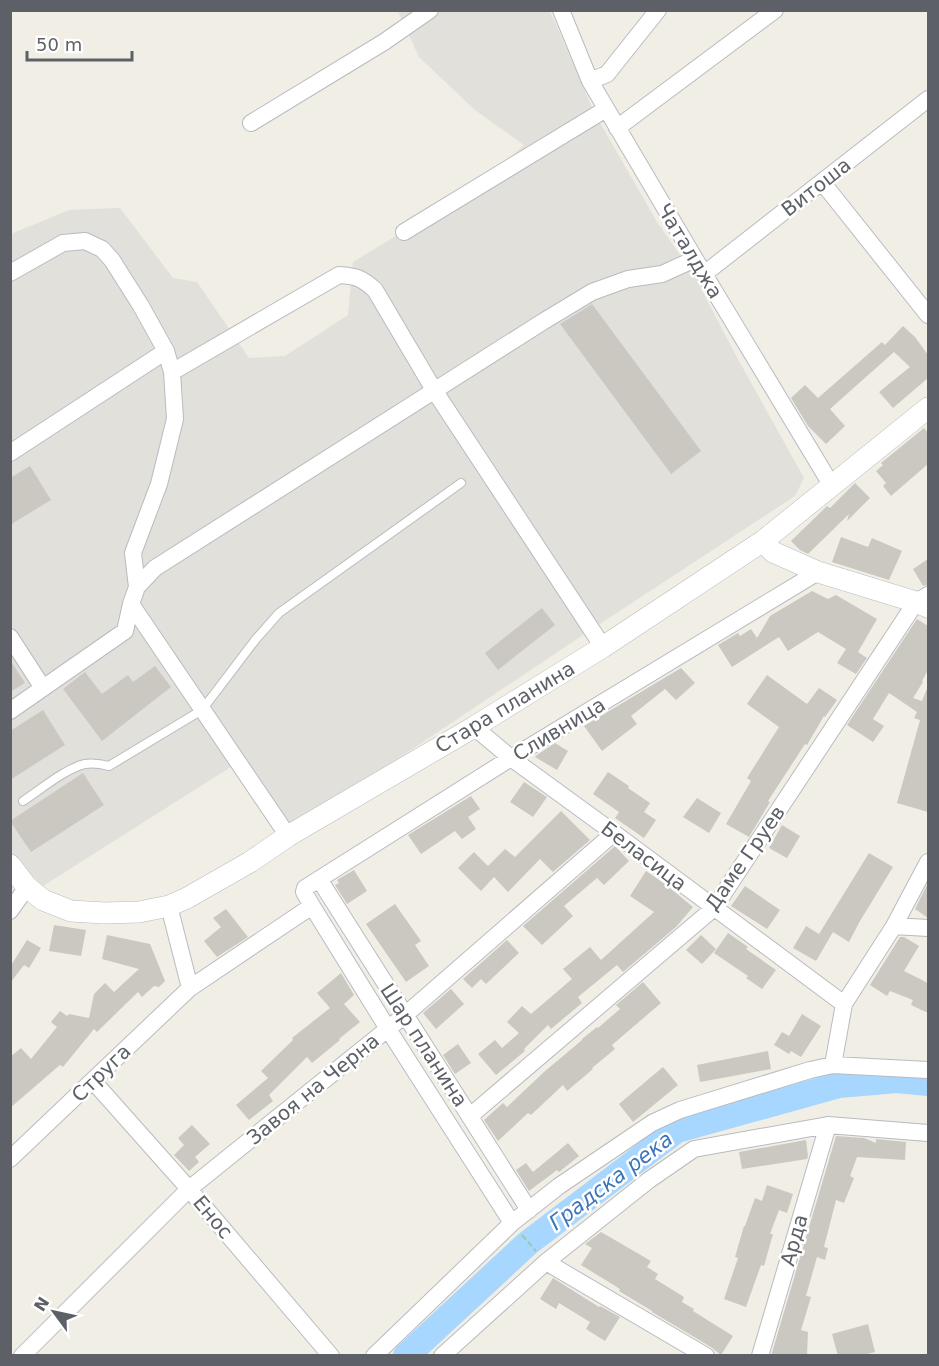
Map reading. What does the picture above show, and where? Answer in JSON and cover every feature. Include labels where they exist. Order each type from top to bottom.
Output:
[{"type":"street","points":[[251,123],[384,42],[430,10]]},
{"type":"street","name":"Чаталджа","points":[[561,10],[590,81],[832,486]]},
{"type":"street","points":[[590,81],[607,74],[659,12],[658,10]]},
{"type":"street","points":[[617,128],[775,10]]},
{"type":"street","name":"Витоша","points":[[704,274],[928,99]]},
{"type":"street","points":[[404,232],[606,109]]},
{"type":"street","points":[[822,182],[928,315]]},
{"type":"street","points":[[10,273],[63,243],[85,241],[102,249],[112,260],[141,306],[166,351],[172,372],[175,419],[159,484],[133,553],[137,587]]},
{"type":"street","points":[[10,711],[125,631],[137,587],[155,568],[592,292],[628,279],[662,274],[695,259]]},
{"type":"street","points":[[172,372],[339,275],[364,280],[375,290],[434,390],[603,647]]},
{"type":"street","points":[[10,453],[166,351]]},
{"type":"street","name":"Стара планина","points":[[35,893],[71,910],[104,914],[139,912],[169,906],[188,898],[603,647],[763,541],[928,408]]},
{"type":"street","points":[[763,541],[773,552],[818,572],[924,601]]},
{"type":"street","name":"Сливница","points":[[308,899],[305,888],[319,879],[511,758],[818,572]]},
{"type":"street","name":"Даме Груев","points":[[470,1116],[714,908],[924,601]]},
{"type":"street","points":[[131,604],[288,836]]},
{"type":"street","points":[[10,637],[43,688]]},
{"type":"street","name":"Беласица","points":[[474,727],[511,758],[844,1004]]},
{"type":"street","name":"Завоя на Черна","points":[[22,1356],[189,1189],[405,1015],[614,833]]},
{"type":"street","points":[[833,1065],[844,1004],[894,926],[928,862]]},
{"type":"street","points":[[10,865],[35,893],[10,911]]},
{"type":"street","name":"Шар планина","points":[[319,879],[529,1210]]},
{"type":"street","name":"Шар планина","points":[[308,899],[512,1223]]},
{"type":"street","name":"Струга","points":[[10,1159],[190,988],[308,899]]},
{"type":"street","points":[[169,906],[190,988]]},
{"type":"street","points":[[894,926],[928,928]]},
{"type":"street","points":[[374,1356],[512,1223],[559,1186],[652,1123],[680,1110],[833,1065],[928,1070]]},
{"type":"street","name":"Енос","points":[[93,1081],[189,1189],[331,1356]]},
{"type":"street","points":[[442,1356],[546,1262],[649,1180],[694,1149],[828,1125],[928,1133]]},
{"type":"street","name":"Арда","points":[[760,1356],[828,1125]]},
{"type":"street","points":[[546,1262],[705,1356]]},
{"type":"lane","points":[[23,801],[70,770],[84,764],[109,766],[202,710],[256,639],[279,613],[461,483]]},
{"type":"path","points":[[512,1223],[546,1262]]},
{"type":"shaded area","points":[[398,11],[550,11],[595,114],[657,222],[694,275],[804,478],[795,496],[287,833],[237,763],[43,886],[11,852],[11,234],[69,210],[120,208],[173,278],[197,282],[249,358],[285,356],[348,315],[353,262],[470,191],[524,145],[475,110],[419,57]]},
{"type":"building","points":[[592,304],[701,451],[671,474],[560,324]]},
{"type":"building","points":[[903,326],[915,337],[928,355],[928,378],[893,408],[879,392],[910,367],[894,352],[830,409],[845,426],[826,444],[808,426],[791,398],[805,385],[818,398],[882,342],[885,345]]},
{"type":"building","points":[[924,428],[928,433],[928,464],[891,496],[883,486],[886,483],[876,471],[883,465],[881,463]]},
{"type":"building","points":[[30,466],[51,500],[10,525],[10,478]]},
{"type":"building","points":[[855,483],[870,498],[847,521],[849,514],[808,554],[800,550],[791,541]]},
{"type":"building","points":[[841,537],[868,547],[872,538],[902,551],[889,580],[832,562]]},
{"type":"building","points":[[928,559],[928,585],[923,586],[913,569]]},
{"type":"building","points":[[812,591],[828,599],[836,595],[877,619],[858,652],[867,658],[856,674],[837,663],[846,649],[818,632],[788,651],[779,637],[732,667],[718,645],[738,633],[740,636],[751,629],[757,638],[770,616]]},
{"type":"building","points":[[542,608],[555,625],[498,670],[485,653]]},
{"type":"building","points":[[917,619],[928,626],[928,670],[913,698],[922,701],[928,686],[928,812],[897,803],[920,720],[914,718],[917,712],[889,693],[873,719],[884,726],[873,742],[847,725]]},
{"type":"building","points":[[10,660],[25,683],[10,692]]},
{"type":"building","points":[[155,666],[171,687],[102,741],[63,689],[85,672],[102,694],[128,675],[133,682]]},
{"type":"building","points":[[681,668],[695,683],[676,700],[665,689],[631,716],[637,724],[602,751],[584,726]]},
{"type":"building","points":[[767,675],[807,704],[819,688],[837,700],[768,801],[770,802],[749,837],[726,824],[751,781],[747,778],[779,727],[747,704]]},
{"type":"building","points":[[43,710],[65,745],[10,780],[10,731]]},
{"type":"building","points":[[555,743],[568,751],[557,770],[535,757]]},
{"type":"building","points":[[608,772],[650,803],[644,812],[656,820],[644,838],[615,818],[619,812],[593,794]]},
{"type":"building","points":[[83,773],[104,805],[31,852],[10,821]]},
{"type":"building","points":[[524,782],[547,797],[533,817],[510,802]]},
{"type":"building","points":[[471,796],[480,809],[468,817],[476,829],[462,839],[455,831],[421,854],[408,835]]},
{"type":"building","points":[[697,798],[721,813],[709,833],[683,817]]},
{"type":"building","points":[[561,811],[590,840],[553,872],[540,859],[508,892],[494,877],[481,891],[458,868],[474,852],[488,866],[505,849],[515,857]]},
{"type":"building","points":[[782,825],[800,836],[787,858],[769,848]]},
{"type":"building","points":[[615,846],[629,861],[604,885],[597,878],[564,906],[573,916],[542,945],[523,926]]},
{"type":"building","points":[[869,853],[893,867],[849,942],[833,932],[816,961],[793,948],[806,926],[819,934]]},
{"type":"building","points":[[354,870],[367,891],[347,904],[335,885],[339,883],[337,880]]},
{"type":"building","points":[[646,871],[693,907],[676,927],[623,972],[617,965],[578,997],[582,1003],[551,1029],[548,1025],[524,1049],[525,1051],[496,1075],[478,1054],[495,1040],[502,1048],[519,1033],[507,1022],[522,1006],[531,1014],[572,979],[563,969],[590,947],[601,960],[654,912],[630,896]]},
{"type":"building","points":[[928,883],[928,918],[915,909]]},
{"type":"building","points":[[745,886],[780,910],[767,929],[731,906]]},
{"type":"building","points":[[395,904],[421,941],[415,945],[429,966],[406,982],[366,924]]},
{"type":"building","points":[[226,909],[248,937],[217,957],[204,941],[221,927],[213,918]]},
{"type":"building","points":[[54,925],[86,930],[81,956],[49,951]]},
{"type":"building","points":[[728,933],[776,970],[762,989],[746,978],[748,976],[714,953]]},
{"type":"building","points":[[107,935],[150,944],[165,981],[159,987],[154,986],[142,997],[138,992],[97,1032],[94,1029],[63,1067],[60,1065],[10,1108],[10,1057],[21,1048],[31,1059],[57,1027],[51,1022],[60,1011],[67,1016],[69,1014],[89,1018],[94,994],[105,983],[114,992],[139,969],[102,959]]},
{"type":"building","points":[[701,935],[716,949],[702,964],[686,950]]},
{"type":"building","points":[[900,937],[919,946],[904,971],[928,983],[928,1013],[911,1005],[913,1000],[890,991],[887,996],[870,985]]},
{"type":"building","points":[[27,940],[41,948],[29,968],[24,965],[10,983],[10,967]]},
{"type":"building","points":[[507,940],[519,953],[486,984],[481,979],[472,988],[463,979]]},
{"type":"building","points":[[341,973],[354,995],[344,1004],[360,1022],[312,1063],[307,1057],[269,1095],[273,1101],[249,1120],[236,1105],[268,1078],[261,1071],[293,1040],[292,1038],[330,1008],[317,993]]},
{"type":"building","points":[[643,982],[661,1003],[612,1045],[615,1049],[593,1069],[567,1091],[563,1085],[531,1115],[528,1113],[498,1141],[484,1120],[503,1103],[507,1107],[582,1039],[620,1009],[616,1005]]},
{"type":"building","points":[[451,989],[464,1004],[436,1029],[423,1013]]},
{"type":"building","points":[[802,1014],[821,1026],[801,1057],[791,1051],[789,1054],[774,1045],[782,1032],[789,1036]]},
{"type":"building","points":[[458,1044],[471,1063],[455,1074],[443,1055]]},
{"type":"building","points":[[768,1051],[771,1069],[700,1082],[697,1065]]},
{"type":"building","points":[[663,1067],[678,1085],[633,1122],[619,1104]]},
{"type":"building","points":[[192,1125],[210,1144],[195,1157],[199,1162],[189,1171],[174,1155],[184,1145],[178,1138]]},
{"type":"building","points":[[836,1136],[864,1138],[876,1143],[876,1139],[906,1142],[905,1160],[857,1157],[850,1176],[854,1178],[844,1203],[836,1200],[824,1247],[828,1248],[825,1260],[817,1257],[806,1296],[811,1297],[801,1330],[808,1332],[807,1356],[771,1356]]},
{"type":"building","points":[[806,1140],[807,1159],[742,1169],[739,1152]]},
{"type":"building","points":[[568,1143],[579,1156],[529,1191],[516,1170],[526,1163],[533,1172]]},
{"type":"building","points":[[767,1185],[793,1194],[787,1213],[779,1210],[770,1234],[773,1234],[764,1266],[761,1265],[746,1307],[724,1299],[738,1258],[735,1257],[744,1226],[755,1198],[762,1201]]},
{"type":"building","points":[[601,1232],[651,1261],[647,1267],[658,1274],[655,1279],[684,1297],[682,1302],[694,1309],[693,1311],[733,1336],[721,1355],[581,1265],[592,1248],[585,1244]]},
{"type":"building","points":[[553,1278],[599,1307],[620,1317],[605,1341],[586,1329],[590,1322],[559,1303],[556,1309],[540,1299]]},
{"type":"building","points":[[868,1324],[875,1352],[860,1356],[838,1356],[832,1334]]},
{"type":"waterway","name":"Градска река","points":[[406,1356],[528,1243],[677,1130],[839,1085],[897,1080],[928,1083]]}]
